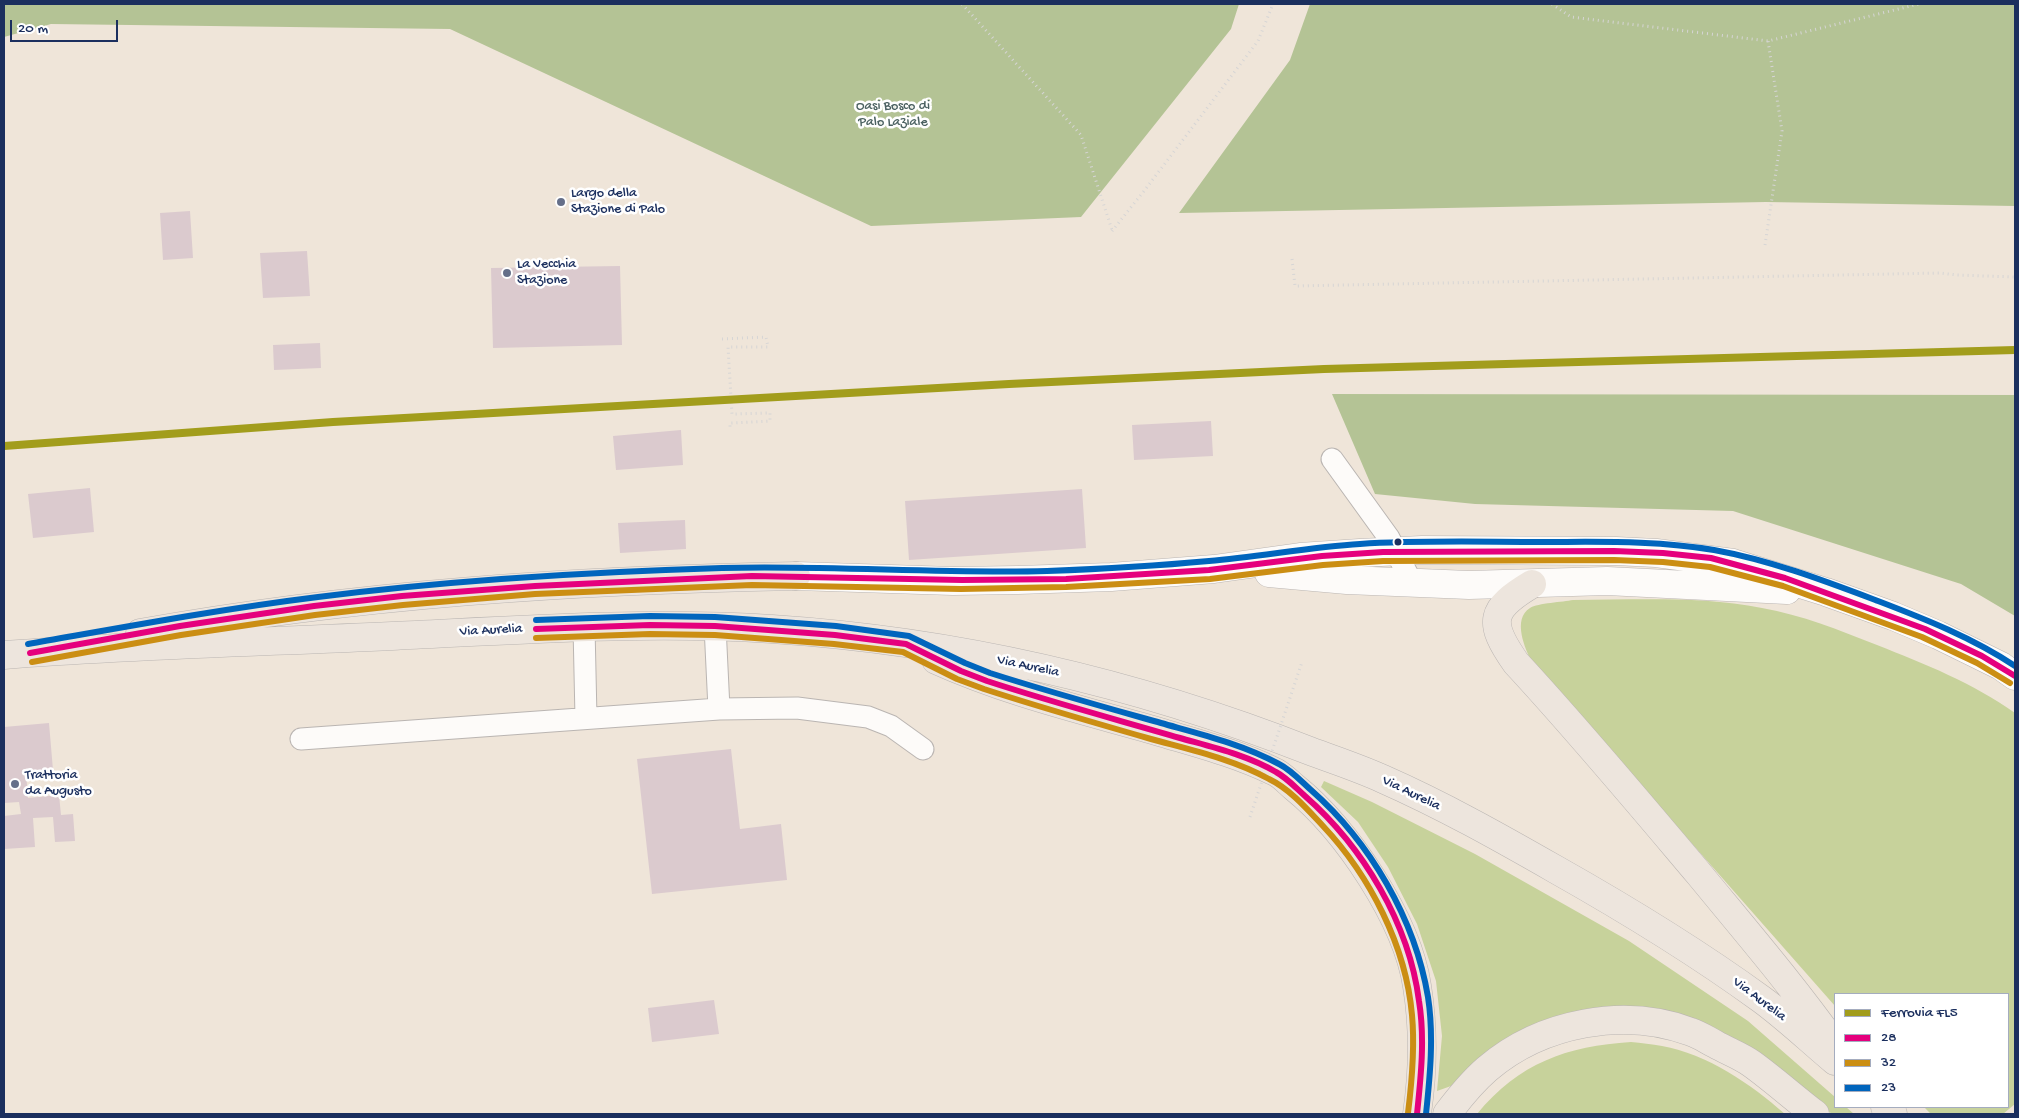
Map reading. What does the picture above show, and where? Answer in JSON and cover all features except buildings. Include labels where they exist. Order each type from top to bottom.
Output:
[{"type":"main road","points":[[30,653],[266,613],[402,596],[544,585],[796,576]]},
{"type":"main road","points":[[1532,584],[1512,596],[1501,607],[1496,621],[1498,635],[1506,650],[1650,816],[1734,917],[1818,1020],[1834,1044]]},
{"type":"main road","name":"Via Aurelia","points":[[4,655],[584,627],[715,626],[825,634],[906,644],[1049,671],[1184,706],[1277,738],[1382,779],[1494,835],[1642,920],[1764,1001],[1834,1061]]},
{"type":"main road","points":[[906,644],[962,671],[1017,691],[1229,752],[1276,772],[1312,801],[1342,834],[1372,878],[1391,914],[1410,958],[1417,984],[1422,1036],[1421,1085],[1417,1114]]},
{"type":"main road","points":[[1447,1114],[1488,1067],[1511,1052],[1537,1038],[1563,1029],[1593,1022],[1623,1019],[1643,1020],[1693,1032],[1751,1063],[1814,1114]]},
{"type":"street","points":[[796,576],[954,581],[1018,580],[1111,577],[1214,569],[1300,558],[1396,552],[1616,551],[1656,553],[1733,563],[1826,592],[1893,616],[1938,635],[2001,666],[2015,676]]},
{"type":"street","points":[[1214,569],[1412,583],[1469,585],[1607,581],[1826,592]]},
{"type":"lane","points":[[1332,459],[1389,538],[1412,583]]},
{"type":"lane","points":[[715,626],[719,710]]},
{"type":"lane","points":[[584,627],[586,718]]},
{"type":"lane","points":[[301,738],[586,718],[719,710],[797,708],[868,717],[891,726],[922,750]]},
{"type":"path","points":[[962,4],[1080,135],[1112,231],[1258,41],[1273,4]]},
{"type":"path","points":[[1552,4],[1571,17],[1768,42],[1919,4]]},
{"type":"path","points":[[1765,245],[1782,131],[1768,42]]},
{"type":"path","points":[[1292,259],[1295,286],[1940,273],[2015,277]]},
{"type":"path","points":[[722,339],[766,337],[768,347],[728,347],[732,414],[770,413],[770,421],[730,423],[730,429]]},
{"type":"path","points":[[1250,816],[1302,662]]},
{"type":"green space","name":"Oasi Bosco di Palo Laziale","points":[[4,4],[1239,4],[1231,29],[1081,217],[871,226],[450,29],[51,24],[4,37]]},
{"type":"green space","points":[[1310,4],[2015,4],[2015,206],[1766,202],[1179,213],[1290,60]]},
{"type":"green space","points":[[1332,394],[2015,395],[2015,616],[1961,584],[1733,511],[1475,504],[1375,494]]},
{"type":"green space","points":[[1573,600],[1691,600],[1762,608],[1806,619],[1895,652],[1966,683],[2015,713],[2015,1104],[2003,1114],[1931,1114],[1925,1108],[2009,1108],[2009,993],[1834,993],[1834,1005],[1532,662],[1526,650],[1521,626],[1525,613],[1530,608]]},
{"type":"green space","points":[[1324,781],[1372,802],[1475,854],[1629,941],[1748,1021],[1834,1096],[1834,1108],[1847,1108],[1854,1114],[1832,1114],[1757,1054],[1671,1015],[1482,1058],[1451,1086],[1437,1091],[1442,1036],[1436,981],[1417,924],[1388,867],[1358,822],[1321,787]]},
{"type":"green space","points":[[1631,1042],[1679,1050],[1712,1063],[1743,1081],[1785,1114],[1477,1114],[1493,1096],[1510,1082],[1546,1060],[1586,1048]]},
{"type":"rail line","name":"FL5","points":[[4,446],[333,422],[1009,384],[1324,369],[2015,350]]},
{"type":"transit line","name":"23","points":[[28,644],[282,602],[419,586],[571,574],[763,567],[1006,572],[1047,571],[1189,563],[1341,545],[1451,542],[1606,542],[1650,543],[1693,547],[1735,554],[1777,565],[1931,622],[1966,638],[2015,666]]},
{"type":"transit line","name":"28","points":[[30,653],[180,626],[314,606],[402,596],[535,586],[752,576],[962,580],[1066,579],[1209,570],[1322,556],[1383,552],[1614,551],[1663,553],[1711,558],[1785,578],[1925,629],[1982,656],[2015,676]]},
{"type":"transit line","name":"32","points":[[32,662],[181,635],[315,615],[403,605],[535,594],[752,585],[961,589],[1066,587],[1210,579],[1323,565],[1383,561],[1614,560],[1663,562],[1710,567],[1783,586],[1922,637],[1977,663],[2010,683]]},
{"type":"transit line","name":"23","points":[[536,620],[650,616],[715,617],[836,626],[909,636],[990,673],[1221,740],[1283,766],[1292,772],[1332,811],[1371,858],[1387,884],[1413,939],[1422,968],[1430,1012],[1430,1071],[1426,1114]]},
{"type":"transit line","name":"28","points":[[536,629],[650,625],[715,626],[835,635],[906,644],[961,671],[987,681],[1229,752],[1276,772],[1288,780],[1326,816],[1346,839],[1380,888],[1394,915],[1414,972],[1421,1015],[1422,1057],[1417,1114]]},
{"type":"transit line","name":"32","points":[[536,638],[650,634],[715,635],[834,644],[903,652],[957,679],[984,689],[1212,756],[1241,766],[1277,783],[1298,800],[1323,826],[1356,867],[1383,913],[1394,938],[1402,963],[1412,1015],[1413,1064],[1408,1113]]},
{"type":"place","name":"Largo della Stazione di Palo","points":[[561,202]]},
{"type":"place","name":"La Vecchia Stazione","points":[[507,273]]},
{"type":"place","name":"Trattoria da Augusto","points":[[15,784]]}]
